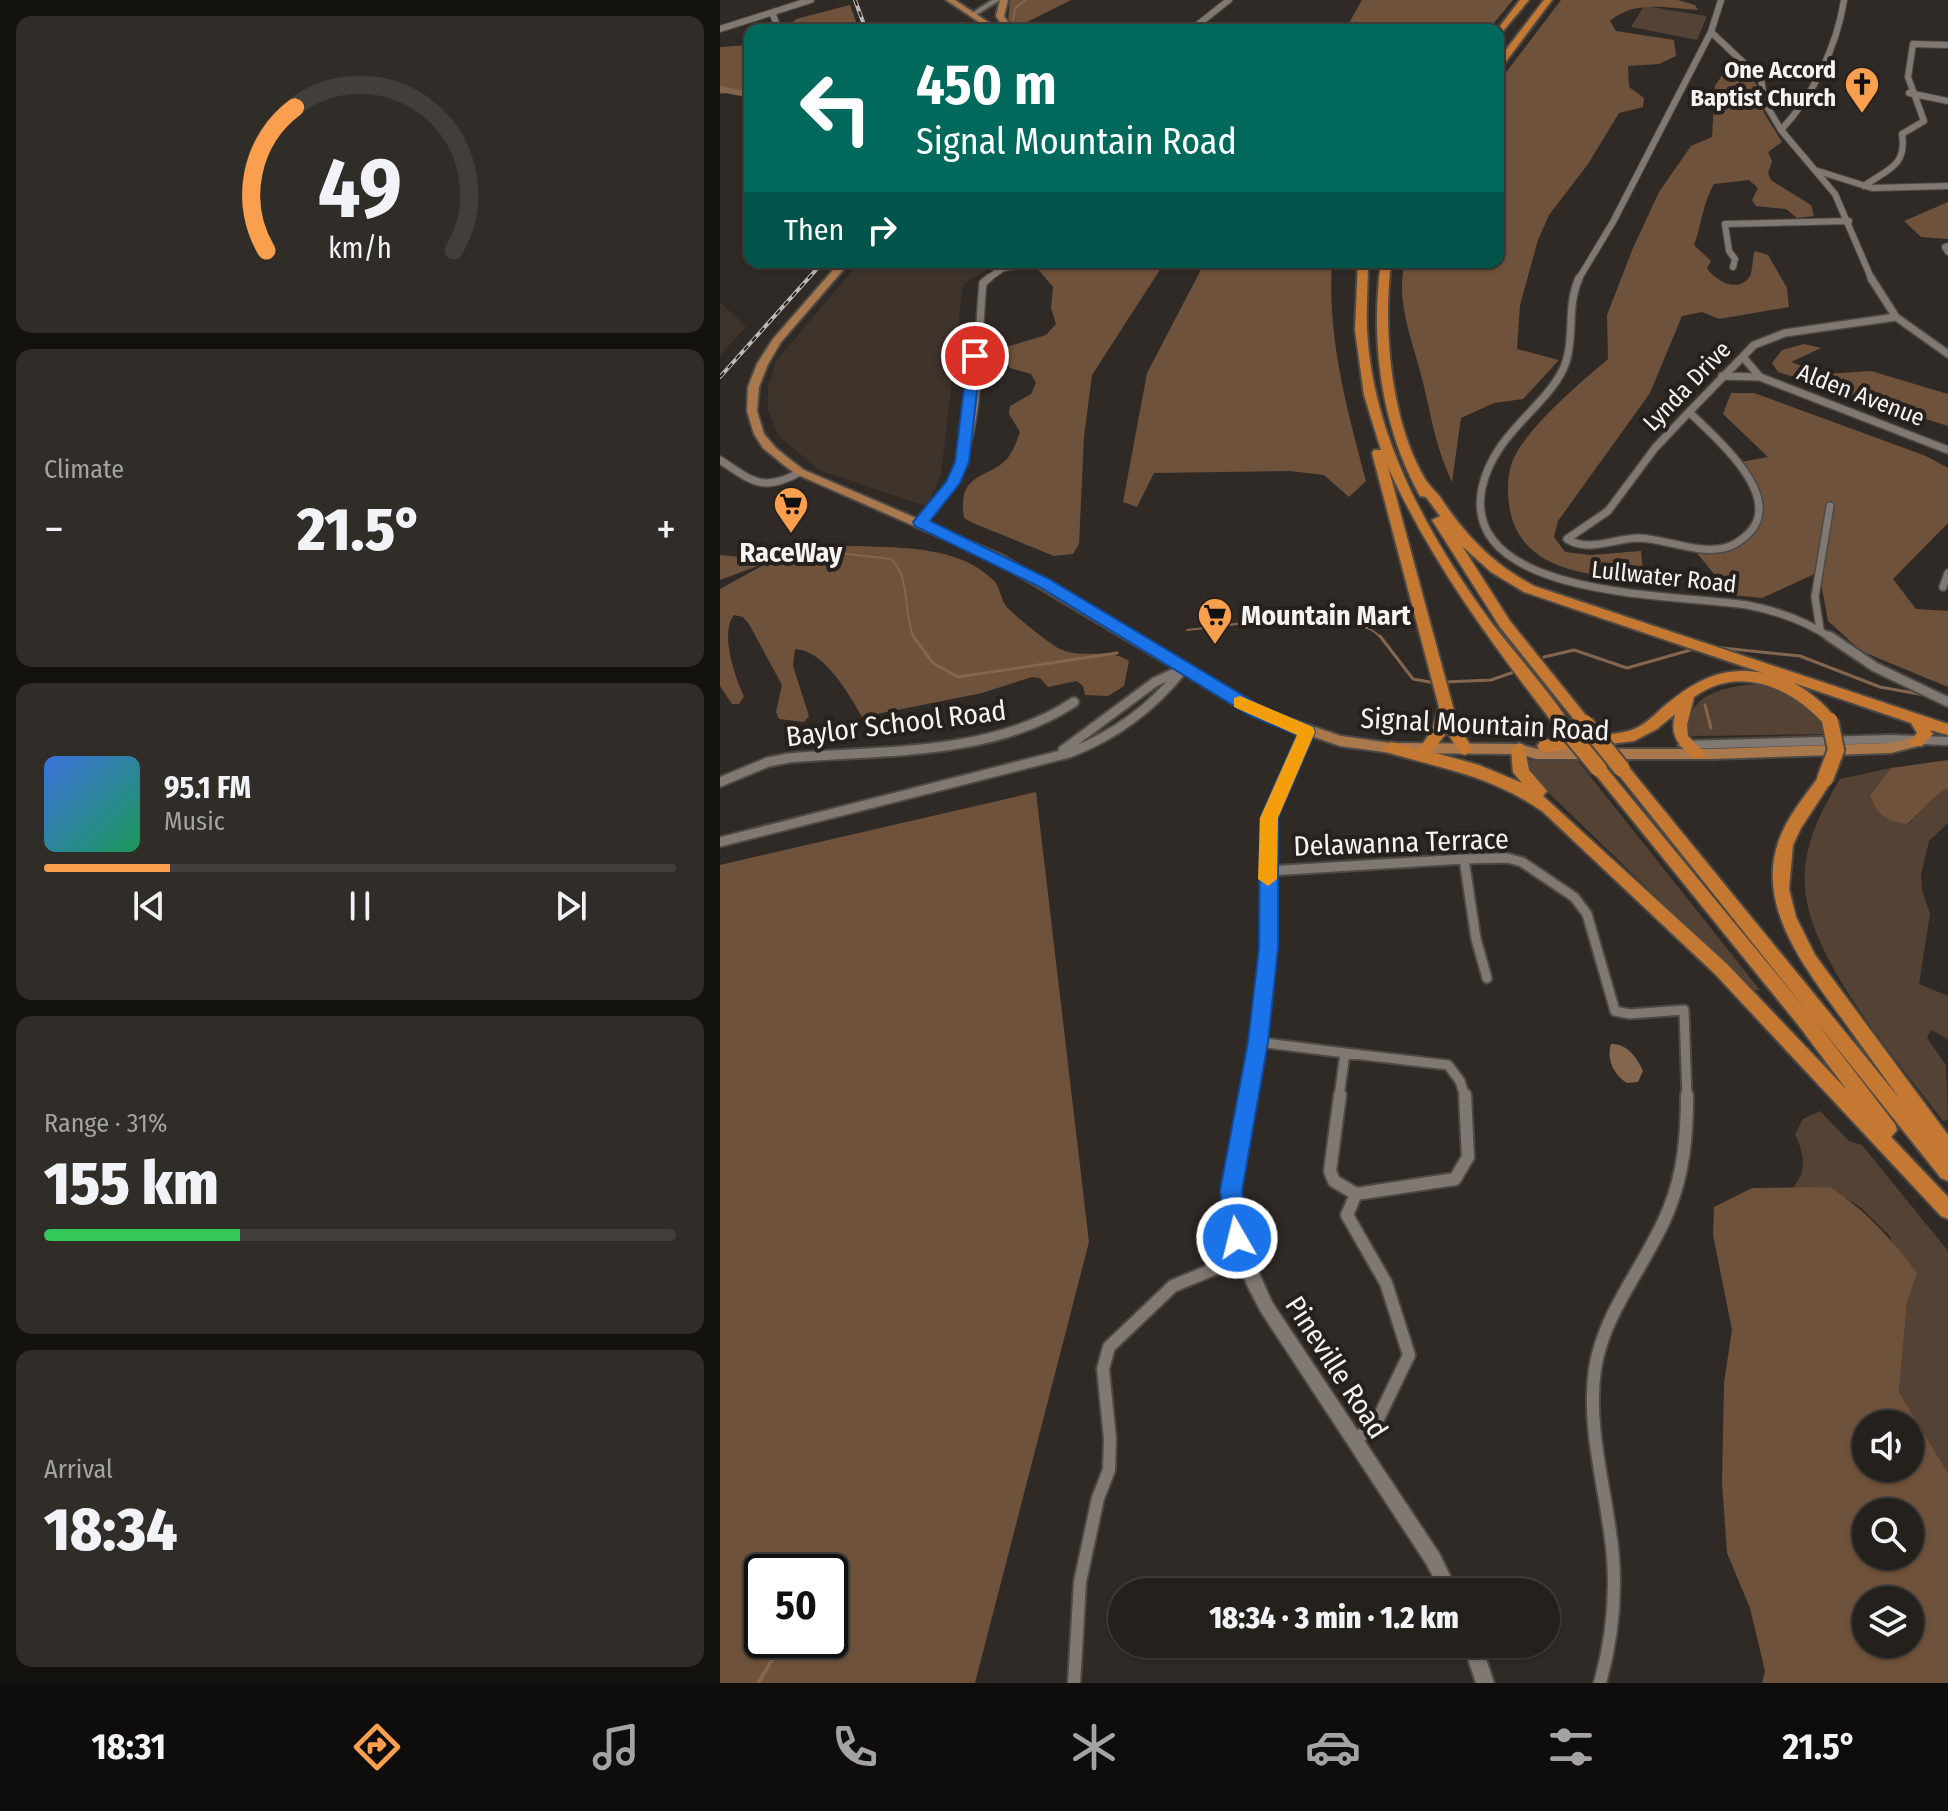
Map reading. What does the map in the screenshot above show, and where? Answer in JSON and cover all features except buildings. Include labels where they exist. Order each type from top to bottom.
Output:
[{"type":"highway","points":[[1504,26],[1525,0]]},
{"type":"highway","points":[[1504,58],[1548,0]]},
{"type":"highway","points":[[1363,268],[1359,329],[1380,436],[1423,530],[1457,585],[1565,728],[1805,1021],[1948,1210]]},
{"type":"highway","points":[[1385,268],[1381,317],[1385,364],[1397,422],[1420,483],[1453,545],[1498,613],[1948,1172]]},
{"type":"highway","points":[[1380,436],[1378,451],[1446,707],[1453,730],[1465,749]]},
{"type":"highway","points":[[1420,483],[1433,494],[1472,548],[1503,574],[1529,589],[1948,730]]},
{"type":"highway","points":[[1545,746],[1634,735],[1658,722],[1703,684],[1723,678],[1759,678],[1803,694],[1830,721],[1838,745],[1836,758],[1785,845],[1781,889],[1788,917],[1809,960],[1948,1150]]},
{"type":"highway","points":[[1688,695],[1680,725],[1684,745],[1698,754]]},
{"type":"highway","points":[[1426,749],[1439,732],[1446,707]]},
{"type":"highway","points":[[1917,742],[1925,734],[1918,722]]},
{"type":"highway","points":[[1391,748],[1468,765],[1512,783],[1548,807],[1612,865]]},
{"type":"highway","points":[[1519,749],[1518,762],[1525,778],[1766,1014],[1948,1210]]},
{"type":"main road","points":[[950,0],[988,24]]},
{"type":"main road","points":[[974,14],[997,0]]},
{"type":"main road","points":[[1004,0],[1000,16],[1005,24]]},
{"type":"main road","name":"Signal Mountain Road","points":[[840,268],[758,368],[751,391],[759,434],[773,451],[800,472],[921,522],[1044,583],[1259,713],[1307,732],[1391,748],[1519,749],[1890,739],[1948,741]]},
{"type":"main road","name":"Pineville Road","points":[[1307,732],[1269,818],[1268,948],[1258,1042],[1231,1191],[1231,1214],[1243,1257],[1264,1305],[1443,1578]]},
{"type":"main road","name":"Signal Mountain Road","points":[[1519,749],[1537,754],[1698,754],[1891,748],[1917,742]]},
{"type":"main road","points":[[1477,1658],[1485,1683]]},
{"type":"street","points":[[720,29],[773,15],[811,0]]},
{"type":"street","points":[[1199,24],[1229,0]]},
{"type":"street","name":"Lullwater Road","points":[[1721,0],[1711,32],[1613,222],[1600,237],[1569,304],[1565,364],[1540,398],[1505,434],[1490,463],[1480,515],[1489,535],[1519,562],[1562,583],[1599,592],[1757,607],[1820,629],[1886,673],[1935,692],[1948,702]]},
{"type":"street","points":[[1781,130],[1796,116],[1840,24],[1844,0]]},
{"type":"street","points":[[773,15],[777,24]]},
{"type":"street","points":[[1711,32],[1761,79],[1765,103],[1781,130],[1835,194],[1875,288],[1896,317],[1948,354]]},
{"type":"street","points":[[1864,186],[1901,160],[1905,152],[1902,134],[1924,121],[1909,93],[1907,64],[1913,44],[1948,45]]},
{"type":"street","points":[[1909,93],[1948,101]]},
{"type":"street","points":[[1817,170],[1864,186],[1948,186]]},
{"type":"street","points":[[1733,267],[1735,259],[1725,224],[1849,221]]},
{"type":"street","points":[[921,522],[953,483],[962,462],[971,410],[983,283],[1003,268]]},
{"type":"street","name":"Lynda Drive","points":[[1688,411],[1744,467],[1758,502],[1758,519],[1751,533],[1727,548],[1627,538],[1592,546],[1572,543],[1567,539],[1608,511],[1655,448],[1688,411],[1754,345],[1772,336],[1896,317]]},
{"type":"street","name":"Alden Avenue","points":[[1743,357],[1760,377]]},
{"type":"street","name":"Alden Avenue","points":[[1722,376],[1760,377],[1948,450]]},
{"type":"street","points":[[720,460],[767,486],[778,486],[800,472]]},
{"type":"street","points":[[1820,629],[1815,597],[1830,506]]},
{"type":"street","points":[[1943,587],[1948,573]]},
{"type":"street","points":[[720,842],[866,802],[1068,754],[1104,737],[1172,684],[1183,669]]},
{"type":"street","name":"Baylor School Road","points":[[720,782],[768,762],[789,758],[1000,735],[1047,719],[1074,702]]},
{"type":"street","name":"Delawanna Terrace","points":[[1268,871],[1464,859],[1507,858],[1522,862],[1574,897],[1587,914],[1615,1011],[1629,1014],[1684,1010],[1686,1133],[1682,1169],[1645,1263],[1606,1330],[1595,1366],[1595,1437],[1615,1585],[1612,1642],[1600,1683]]},
{"type":"street","points":[[1464,859],[1476,939],[1487,978]]},
{"type":"street","points":[[1258,1042],[1345,1052],[1448,1065],[1454,1069],[1465,1090],[1468,1156],[1455,1179],[1356,1194],[1334,1181],[1330,1171],[1345,1052]]},
{"type":"street","points":[[1355,1441],[1377,1421],[1409,1355],[1386,1283],[1347,1215],[1356,1194]]},
{"type":"street","points":[[1074,1683],[1080,1582],[1098,1498],[1109,1470],[1110,1439],[1103,1369],[1109,1347],[1173,1286],[1243,1257]]},
{"type":"shaded area","points":[[1010,0],[1071,0],[1023,24],[1008,21]]},
{"type":"shaded area","points":[[1362,0],[1513,0],[1493,24],[1348,24]]},
{"type":"shaded area","points":[[1561,0],[1678,0],[1695,5],[1698,10],[1640,8],[1620,14],[1610,21],[1616,31],[1674,40],[1676,56],[1659,64],[1628,66],[1629,87],[1644,98],[1643,107],[1619,113],[1588,164],[1549,215],[1538,240],[1520,305],[1517,349],[1559,360],[1523,399],[1494,403],[1461,418],[1452,482],[1436,437],[1405,314],[1403,275],[1404,268],[1504,268],[1504,75]]},
{"type":"shaded area","points":[[850,5],[857,24],[791,24],[796,19]]},
{"type":"shaded area","points":[[1644,6],[1707,16],[1697,40],[1631,27]]},
{"type":"shaded area","points":[[744,45],[744,90],[720,94],[720,47]]},
{"type":"shaded area","points":[[1746,70],[1758,87],[1764,113],[1782,142],[1768,152],[1772,161],[1768,173],[1771,180],[1811,205],[1814,216],[1797,218],[1786,209],[1756,206],[1752,200],[1758,188],[1749,180],[1714,184],[1694,245],[1711,261],[1707,268],[1711,273],[1721,281],[1734,285],[1750,276],[1755,251],[1768,255],[1787,288],[1789,307],[1719,319],[1702,312],[1682,316],[1650,393],[1558,521],[1554,537],[1565,552],[1591,555],[1641,551],[1644,580],[1603,576],[1562,567],[1544,559],[1529,547],[1517,531],[1508,499],[1512,462],[1541,421],[1608,359],[1607,315],[1659,192],[1691,146],[1712,137],[1715,86],[1723,74]]},
{"type":"shaded area","points":[[1948,202],[1948,239],[1921,237],[1904,221]]},
{"type":"shaded area","points":[[855,268],[991,268],[963,284],[941,475],[926,506],[819,470],[779,436],[768,410],[768,387],[776,361]]},
{"type":"shaded area","points":[[1037,268],[1161,268],[1092,375],[1084,437],[1079,544],[1073,554],[1054,556],[964,518],[963,504],[969,485],[1005,461],[1016,443],[1020,432],[1009,414],[1010,406],[1031,394],[1036,383],[1031,374],[1010,368],[1004,359],[1006,347],[1046,335],[1056,324],[1051,308],[1053,287]]},
{"type":"shaded area","points":[[1202,268],[1332,268],[1336,346],[1366,481],[1349,497],[1324,475],[1289,471],[1154,473],[1137,507],[1123,502],[1147,373]]},
{"type":"shaded area","points":[[720,302],[746,327],[720,355]]},
{"type":"shaded area","points":[[1804,344],[1821,348],[1791,362],[1823,374],[1871,371],[1948,394],[1948,426],[1778,372],[1772,363],[1782,350]]},
{"type":"shaded area","points":[[1731,393],[1754,393],[1926,456],[1948,468],[1948,523],[1893,579],[1916,609],[1948,611],[1948,687],[1861,651],[1828,621],[1819,572],[1762,598],[1731,595],[1697,553],[1730,544],[1744,531],[1764,503],[1741,462],[1768,457],[1723,414]]},
{"type":"shaded area","points":[[858,546],[929,551],[963,560],[995,582],[1009,610],[1058,648],[1076,653],[1112,654],[1129,661],[1124,686],[1108,696],[1085,695],[1083,686],[1077,681],[1048,687],[1040,678],[1032,677],[982,693],[862,717],[826,665],[806,651],[795,649],[793,666],[809,716],[804,722],[779,719],[776,712],[782,685],[749,624],[743,617],[734,615],[730,622],[728,643],[744,696],[739,704],[732,704],[720,686],[720,589],[769,562],[720,580],[720,555],[758,559],[792,548]]},
{"type":"shaded area","points":[[1759,684],[1800,701],[1816,715],[1828,734],[1690,736],[1689,722],[1700,701],[1721,690]]},
{"type":"shaded area","points":[[1521,760],[1578,761],[1760,990],[1753,990],[1527,772]]},
{"type":"shaded area","points":[[1948,760],[1948,788],[1907,824],[1888,819],[1879,812],[1870,795],[1891,768]]},
{"type":"shaded area","points":[[1891,768],[1870,795],[1879,812],[1894,821],[1908,824],[1948,788],[1948,823],[1929,841],[1921,875],[1930,914],[1919,984],[1948,996],[1948,1039],[1931,1030],[1927,1038],[1946,1065],[1948,1120],[1943,1121],[1881,1041],[1839,978],[1810,916],[1805,887],[1809,844],[1840,779]]},
{"type":"shaded area","points":[[1036,792],[1089,1242],[975,1683],[720,1683],[720,865]]},
{"type":"shaded area","points":[[1611,1044],[1622,1046],[1634,1056],[1643,1071],[1638,1082],[1627,1083],[1615,1071],[1610,1061]]},
{"type":"shaded area","points":[[1820,1111],[1849,1141],[1862,1145],[1948,1251],[1948,1473],[1924,1433],[1924,1410],[1910,1410],[1899,1392],[1907,1302],[1890,1236],[1860,1207],[1830,1188],[1793,1188],[1803,1168],[1801,1149],[1795,1134],[1803,1119]]},
{"type":"shaded area","points":[[1830,1187],[1877,1226],[1917,1273],[1907,1302],[1899,1392],[1910,1410],[1852,1410],[1852,1482],[1924,1482],[1924,1433],[1948,1473],[1948,1683],[1762,1683],[1765,1671],[1750,1608],[1727,1553],[1722,1483],[1724,1383],[1732,1330],[1713,1235],[1714,1207],[1752,1188]]},
{"type":"waterway","points":[[1013,20],[1015,8],[1026,0]]},
{"type":"waterway","points":[[720,89],[744,92]]},
{"type":"waterway","points":[[772,564],[813,550],[891,559],[902,577],[913,637]]},
{"type":"waterway","points":[[1187,630],[1290,619],[1319,619],[1367,627],[1381,638]]},
{"type":"waterway","points":[[1380,636],[1413,679],[1435,683]]},
{"type":"waterway","points":[[913,637],[933,663],[958,677],[1117,653]]},
{"type":"waterway","points":[[1713,647],[1800,656],[1880,687],[1930,696]]},
{"type":"waterway","points":[[1544,657],[1574,650],[1627,668],[1694,649]]},
{"type":"waterway","points":[[1445,682],[1491,680],[1514,672]]},
{"type":"waterway","points":[[1705,705],[1711,728]]},
{"type":"waterway","points":[[758,1683],[773,1658]]},
{"type":"railway","points":[[855,0],[864,24]]},
{"type":"railway","points":[[720,377],[818,268]]},
{"type":"slow traffic","points":[[1240,702],[1307,732],[1276,796],[1269,818],[1268,879]]},
{"type":"place","name":"One Accord Baptist Church","points":[[1862,115]]},
{"type":"place","name":"RaceWay","points":[[791,535]]},
{"type":"place","name":"Mountain Mart","points":[[1215,646]]},
{"type":"route","points":[[975,356],[971,410],[962,462],[953,483],[921,522],[1044,583],[1255,711],[1307,732],[1276,796],[1269,818],[1268,948],[1258,1042],[1231,1191],[1231,1214],[1237,1238]]}]
